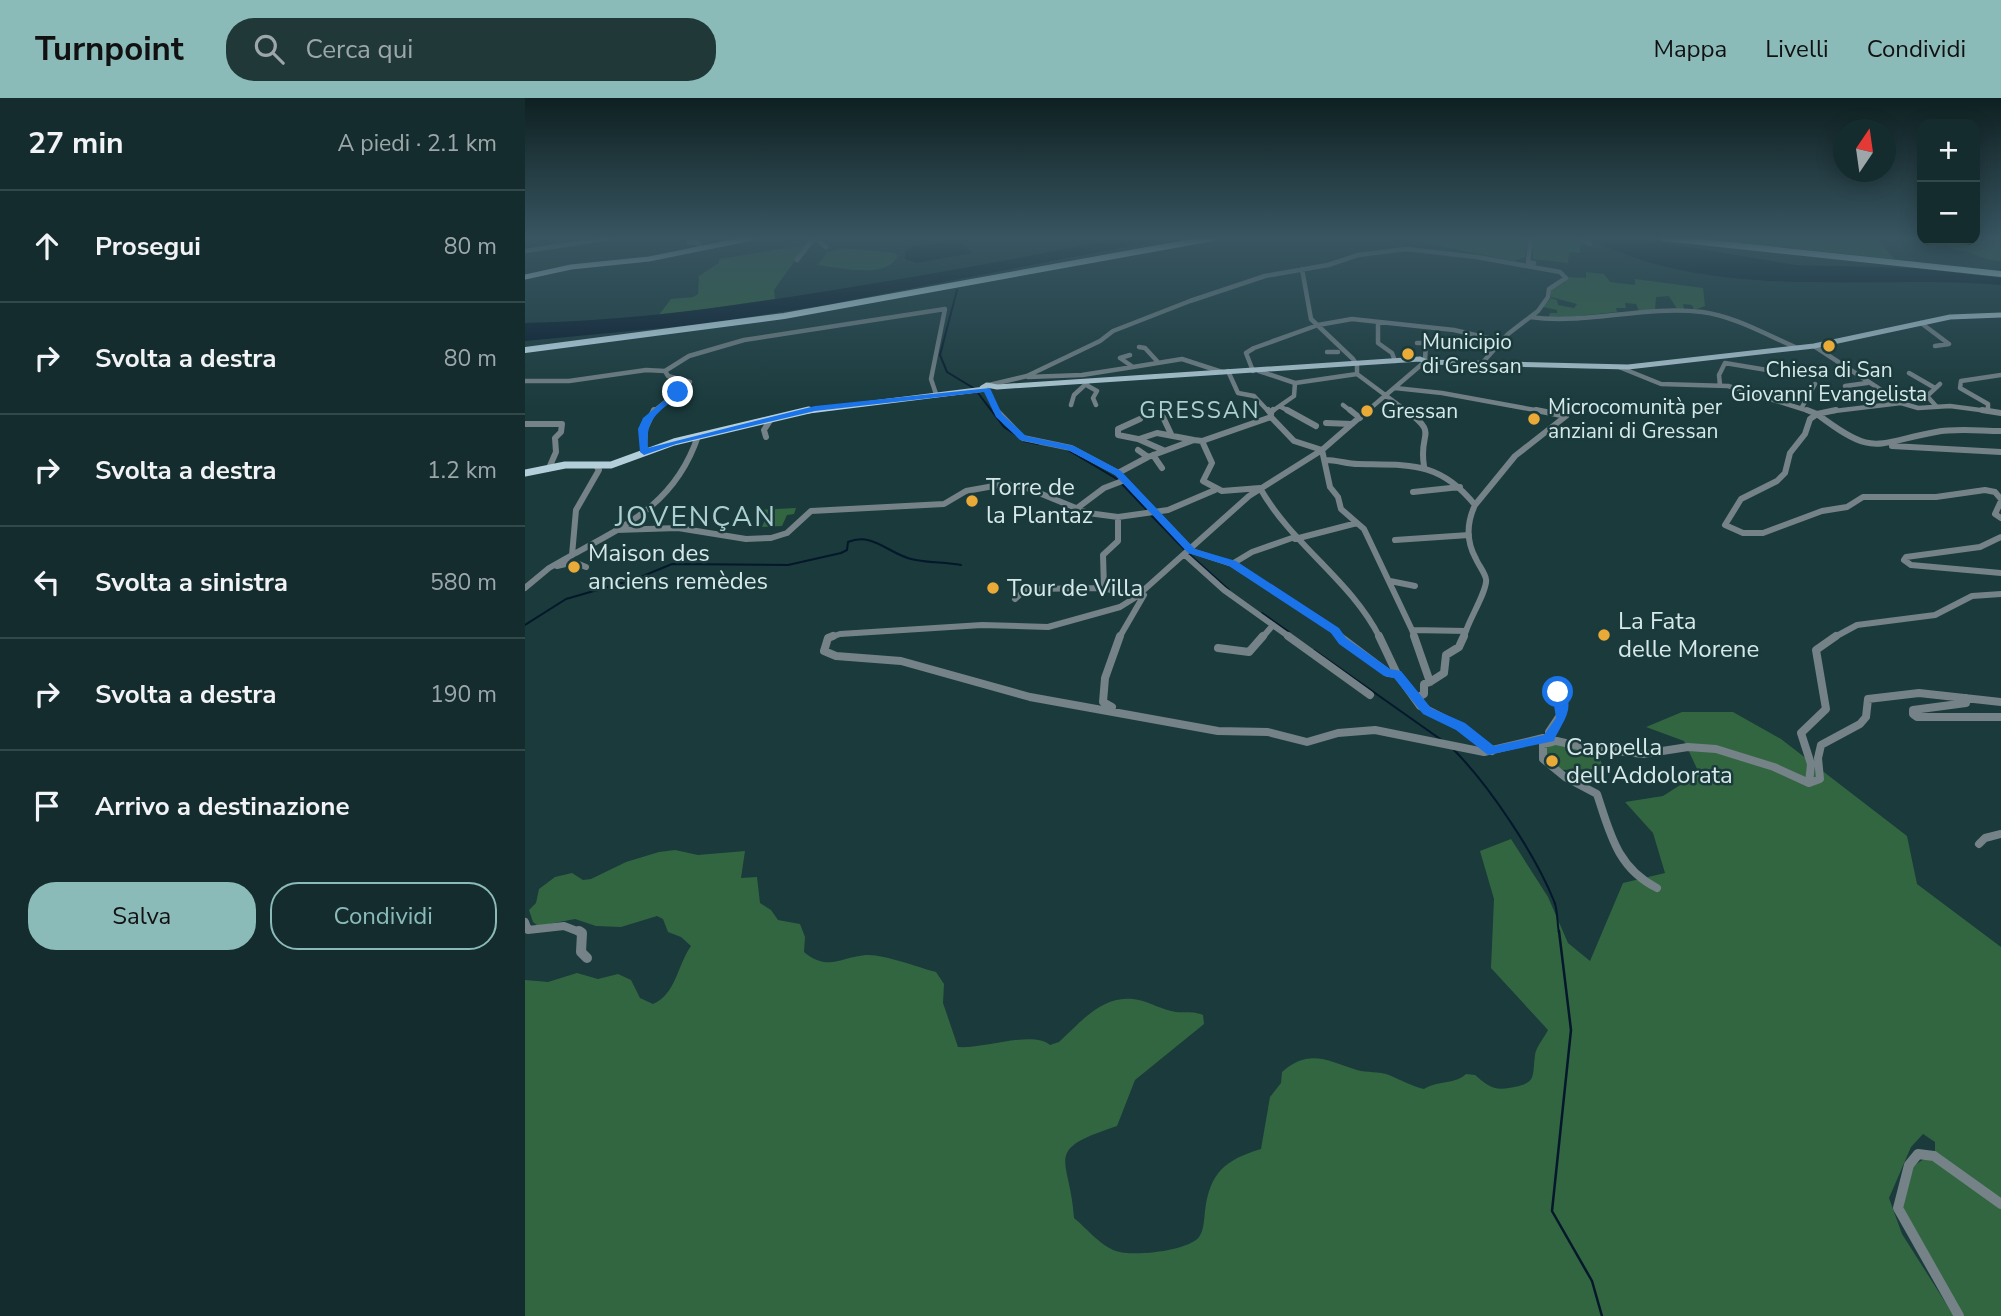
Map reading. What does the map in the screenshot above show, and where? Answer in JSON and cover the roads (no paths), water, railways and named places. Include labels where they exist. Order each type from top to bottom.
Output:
[{"type":"highway","points":[[525,349],[660,334],[810,312],[901,295]]},
{"type":"highway","points":[[525,349],[672,334],[818,313],[914,295]]},
{"type":"main road","points":[[525,473],[580,464],[597,467],[698,436],[815,409],[987,387],[1088,385],[1225,372],[1395,361],[1484,361],[1619,367],[1814,346],[1921,323],[2001,315]]},
{"type":"street","points":[[1208,295],[1113,331],[1100,341],[1027,376],[987,387],[999,415],[1023,438],[1071,448],[1118,473],[1224,590],[1370,695]]},
{"type":"street","points":[[1305,295],[1308,313],[1318,326],[1327,332],[1338,353]]},
{"type":"street","points":[[1484,361],[1549,295]]},
{"type":"street","points":[[525,381],[569,381],[646,370],[665,371],[689,356],[744,340],[945,309],[931,379],[936,394]]},
{"type":"street","points":[[1530,317],[1550,320],[1627,312],[1702,312],[1729,319],[1797,348]]},
{"type":"street","points":[[1357,374],[1295,383],[1256,371],[1245,353],[1341,320],[1454,330],[1501,341]]},
{"type":"street","points":[[1378,322],[1378,343],[1392,353],[1395,361]]},
{"type":"street","points":[[1921,323],[1949,345],[1935,346]]},
{"type":"street","points":[[1100,341],[1106,348]]},
{"type":"street","points":[[1416,343],[1426,343],[1422,362],[1394,388],[1322,450],[1261,488],[1136,597],[1120,607],[1060,625],[982,625],[845,633],[833,636],[823,646],[826,653],[901,661],[1030,697],[1219,732],[1268,732],[1307,743],[1338,733],[1364,730],[1477,752],[1550,738],[1643,754],[1688,747],[1716,749],[1775,767],[1809,783],[1820,779],[1818,758],[1821,745],[1860,724],[1866,717],[1868,699],[1919,693],[2001,702]]},
{"type":"street","points":[[1814,346],[1901,403],[1918,408],[1936,406],[2001,413]]},
{"type":"street","points":[[1139,347],[1145,348],[1157,361]]},
{"type":"street","points":[[1327,352],[1338,353],[1356,364],[1357,374],[1427,429],[1421,448],[1424,466]]},
{"type":"street","points":[[1130,355],[1120,358],[1133,367]]},
{"type":"street","points":[[1027,376],[1054,377],[1133,367],[1157,361],[1189,360],[1225,372],[1238,393],[1254,396],[1294,441],[1322,450]]},
{"type":"street","points":[[1720,385],[1719,375],[1725,363],[1767,370]]},
{"type":"street","points":[[1619,367],[1661,384],[1720,385],[1802,407],[1817,414],[1850,439],[1880,446],[2001,452]]},
{"type":"street","points":[[644,452],[642,429],[647,418],[690,382],[668,376],[665,371]]},
{"type":"street","points":[[1909,373],[1937,386],[1927,396],[1936,406]]},
{"type":"street","points":[[1987,411],[1988,404],[1960,388],[1961,382],[2001,375]]},
{"type":"street","points":[[1138,439],[1157,433],[1202,441],[1271,415],[1294,396],[1295,383]]},
{"type":"street","points":[[1845,386],[1867,383]]},
{"type":"street","points":[[1802,407],[1815,384]]},
{"type":"street","points":[[1071,405],[1074,394],[1088,385],[1097,391],[1093,398],[1096,405]]},
{"type":"street","points":[[1394,388],[1442,393],[1566,416],[1540,432],[1512,459],[1475,505],[1467,522],[1473,554],[1486,579],[1483,596],[1473,607],[1459,647],[1446,655],[1444,673],[1424,684],[1424,694],[1416,699]]},
{"type":"street","points":[[1901,403],[1854,407],[1817,414],[1810,419],[1805,434],[1790,453],[1785,473],[1777,481],[1741,499],[1725,525],[1752,535],[1822,511],[1847,507],[1863,497],[1936,497],[1985,490],[1995,492],[2001,500],[1995,514],[2001,518]]},
{"type":"street","points":[[1343,405],[1360,418]]},
{"type":"street","points":[[1281,407],[1316,426]]},
{"type":"street","points":[[1163,417],[1171,434]]},
{"type":"street","points":[[766,437],[764,430],[771,419]]},
{"type":"street","points":[[1140,419],[1116,432],[1120,436],[1138,439],[1163,450]]},
{"type":"street","points":[[525,424],[562,424],[561,432],[555,438],[556,452],[549,468]]},
{"type":"street","points":[[1326,424],[1352,424]]},
{"type":"street","points":[[1880,446],[1939,431],[2001,431]]},
{"type":"street","points":[[525,588],[549,568],[642,515],[679,482],[698,436]]},
{"type":"street","points":[[1118,473],[1163,450],[1194,440]]},
{"type":"street","points":[[1202,441],[1212,463],[1203,483],[1216,490]]},
{"type":"street","points":[[1138,450],[1150,456],[1163,468]]},
{"type":"street","points":[[1322,450],[1330,487],[1338,497],[1341,509],[1364,529],[1412,630],[1430,682]]},
{"type":"street","points":[[1326,460],[1424,466],[1452,478],[1475,505]]},
{"type":"street","points":[[572,555],[572,513],[599,470],[597,467]]},
{"type":"street","points":[[1076,509],[1104,488],[1125,480]]},
{"type":"street","points":[[617,530],[689,528],[736,538],[768,538],[784,534],[801,516],[811,511],[890,509],[944,504],[966,491],[1006,485],[1027,488],[1076,509],[1118,517],[1147,517],[1192,502],[1216,490],[1261,488]]},
{"type":"street","points":[[1413,492],[1460,487]]},
{"type":"street","points":[[1261,488],[1269,506],[1294,539],[1363,608],[1397,674],[1416,699],[1427,711],[1461,727],[1492,751]]},
{"type":"street","points":[[1104,588],[1103,555],[1118,541],[1118,517]]},
{"type":"street","points":[[1232,564],[1258,549],[1357,523]]},
{"type":"street","points":[[1395,540],[1469,534]]},
{"type":"street","points":[[2001,537],[1980,547],[1906,557],[1904,560],[1910,565],[2001,573]]},
{"type":"street","points":[[1187,552],[1232,564],[1335,631],[1343,641],[1388,673],[1397,674]]},
{"type":"street","points":[[549,568],[574,562],[586,567]]},
{"type":"street","points":[[1390,581],[1415,586]]},
{"type":"street","points":[[1123,713],[1105,706],[1103,690],[1125,628],[1151,583]]},
{"type":"street","points":[[1015,599],[1026,589],[1104,588],[1136,597]]},
{"type":"street","points":[[1809,783],[1811,764],[1801,733],[1826,709],[1816,650],[1818,646],[1857,625],[1935,615],[1950,610],[1972,596],[2001,594]]},
{"type":"street","points":[[1218,648],[1241,654],[1254,650],[1273,625]]},
{"type":"street","points":[[1412,630],[1466,631]]},
{"type":"street","points":[[1550,738],[1549,732],[1561,720],[1563,710],[1558,692]]},
{"type":"street","points":[[1966,698],[1966,703],[1924,707],[1913,710],[1913,714],[1917,717],[1932,715],[1957,720],[2001,717]]},
{"type":"street","points":[[1569,743],[1566,746],[1544,743],[1541,755],[1565,777],[1597,794],[1605,827],[1623,862],[1636,878],[1657,888]]},
{"type":"street","points":[[1505,757],[1514,747]]},
{"type":"street","points":[[1979,844],[1985,838],[2001,834]]},
{"type":"street","points":[[525,922],[528,930],[565,925],[576,927],[582,933],[581,952],[587,958]]},
{"type":"street","points":[[1959,1316],[1898,1208],[1909,1165],[1918,1154],[1934,1156],[2001,1204]]},
{"type":"water","points":[[802,295],[878,295],[705,324],[525,341],[525,323],[637,317]]},
{"type":"waterway","points":[[956,295],[940,355],[947,372],[975,389]]},
{"type":"waterway","points":[[978,393],[1004,427],[1016,435]]},
{"type":"waterway","points":[[1024,441],[1038,444]]},
{"type":"waterway","points":[[1068,450],[1117,479]]},
{"type":"waterway","points":[[1121,483],[1146,509]]},
{"type":"waterway","points":[[1150,514],[1185,550]]},
{"type":"waterway","points":[[638,578],[672,564],[788,565],[841,553],[847,550],[848,542],[857,540],[872,541],[911,559],[961,565]]},
{"type":"waterway","points":[[1189,554],[1229,590]]},
{"type":"waterway","points":[[525,625],[566,599],[632,580]]},
{"type":"waterway","points":[[1262,613],[1289,632]]},
{"type":"waterway","points":[[1314,650],[1443,741]]},
{"type":"waterway","points":[[1453,749],[1496,801],[1535,862],[1555,905],[1559,933]]},
{"type":"waterway","points":[[1559,931],[1571,1030],[1552,1211],[1592,1281],[1602,1316]]},
{"type":"place","name":"Chiesa di San Giovanni Evangelista","points":[[1829,346]]},
{"type":"place","name":"Municipio di Gressan","points":[[1408,354]]},
{"type":"place","name":"Gressan","points":[[1367,411]]},
{"type":"place","name":"Microcomunità per anziani di Gressan","points":[[1534,419]]},
{"type":"place","name":"Torre de la Plantaz","points":[[972,501]]},
{"type":"place","name":"Maison des anciens remèdes","points":[[574,567]]},
{"type":"place","name":"Tour de Villa","points":[[993,588]]},
{"type":"place","name":"La Fata delle Morene","points":[[1604,635]]},
{"type":"place","name":"Cappella dell'Addolorata","points":[[1552,761]]},
{"type":"district","name":"GRESSAN","points":[[1200,410]]},
{"type":"district","name":"JOVENÇAN","points":[[696,516]]}]
